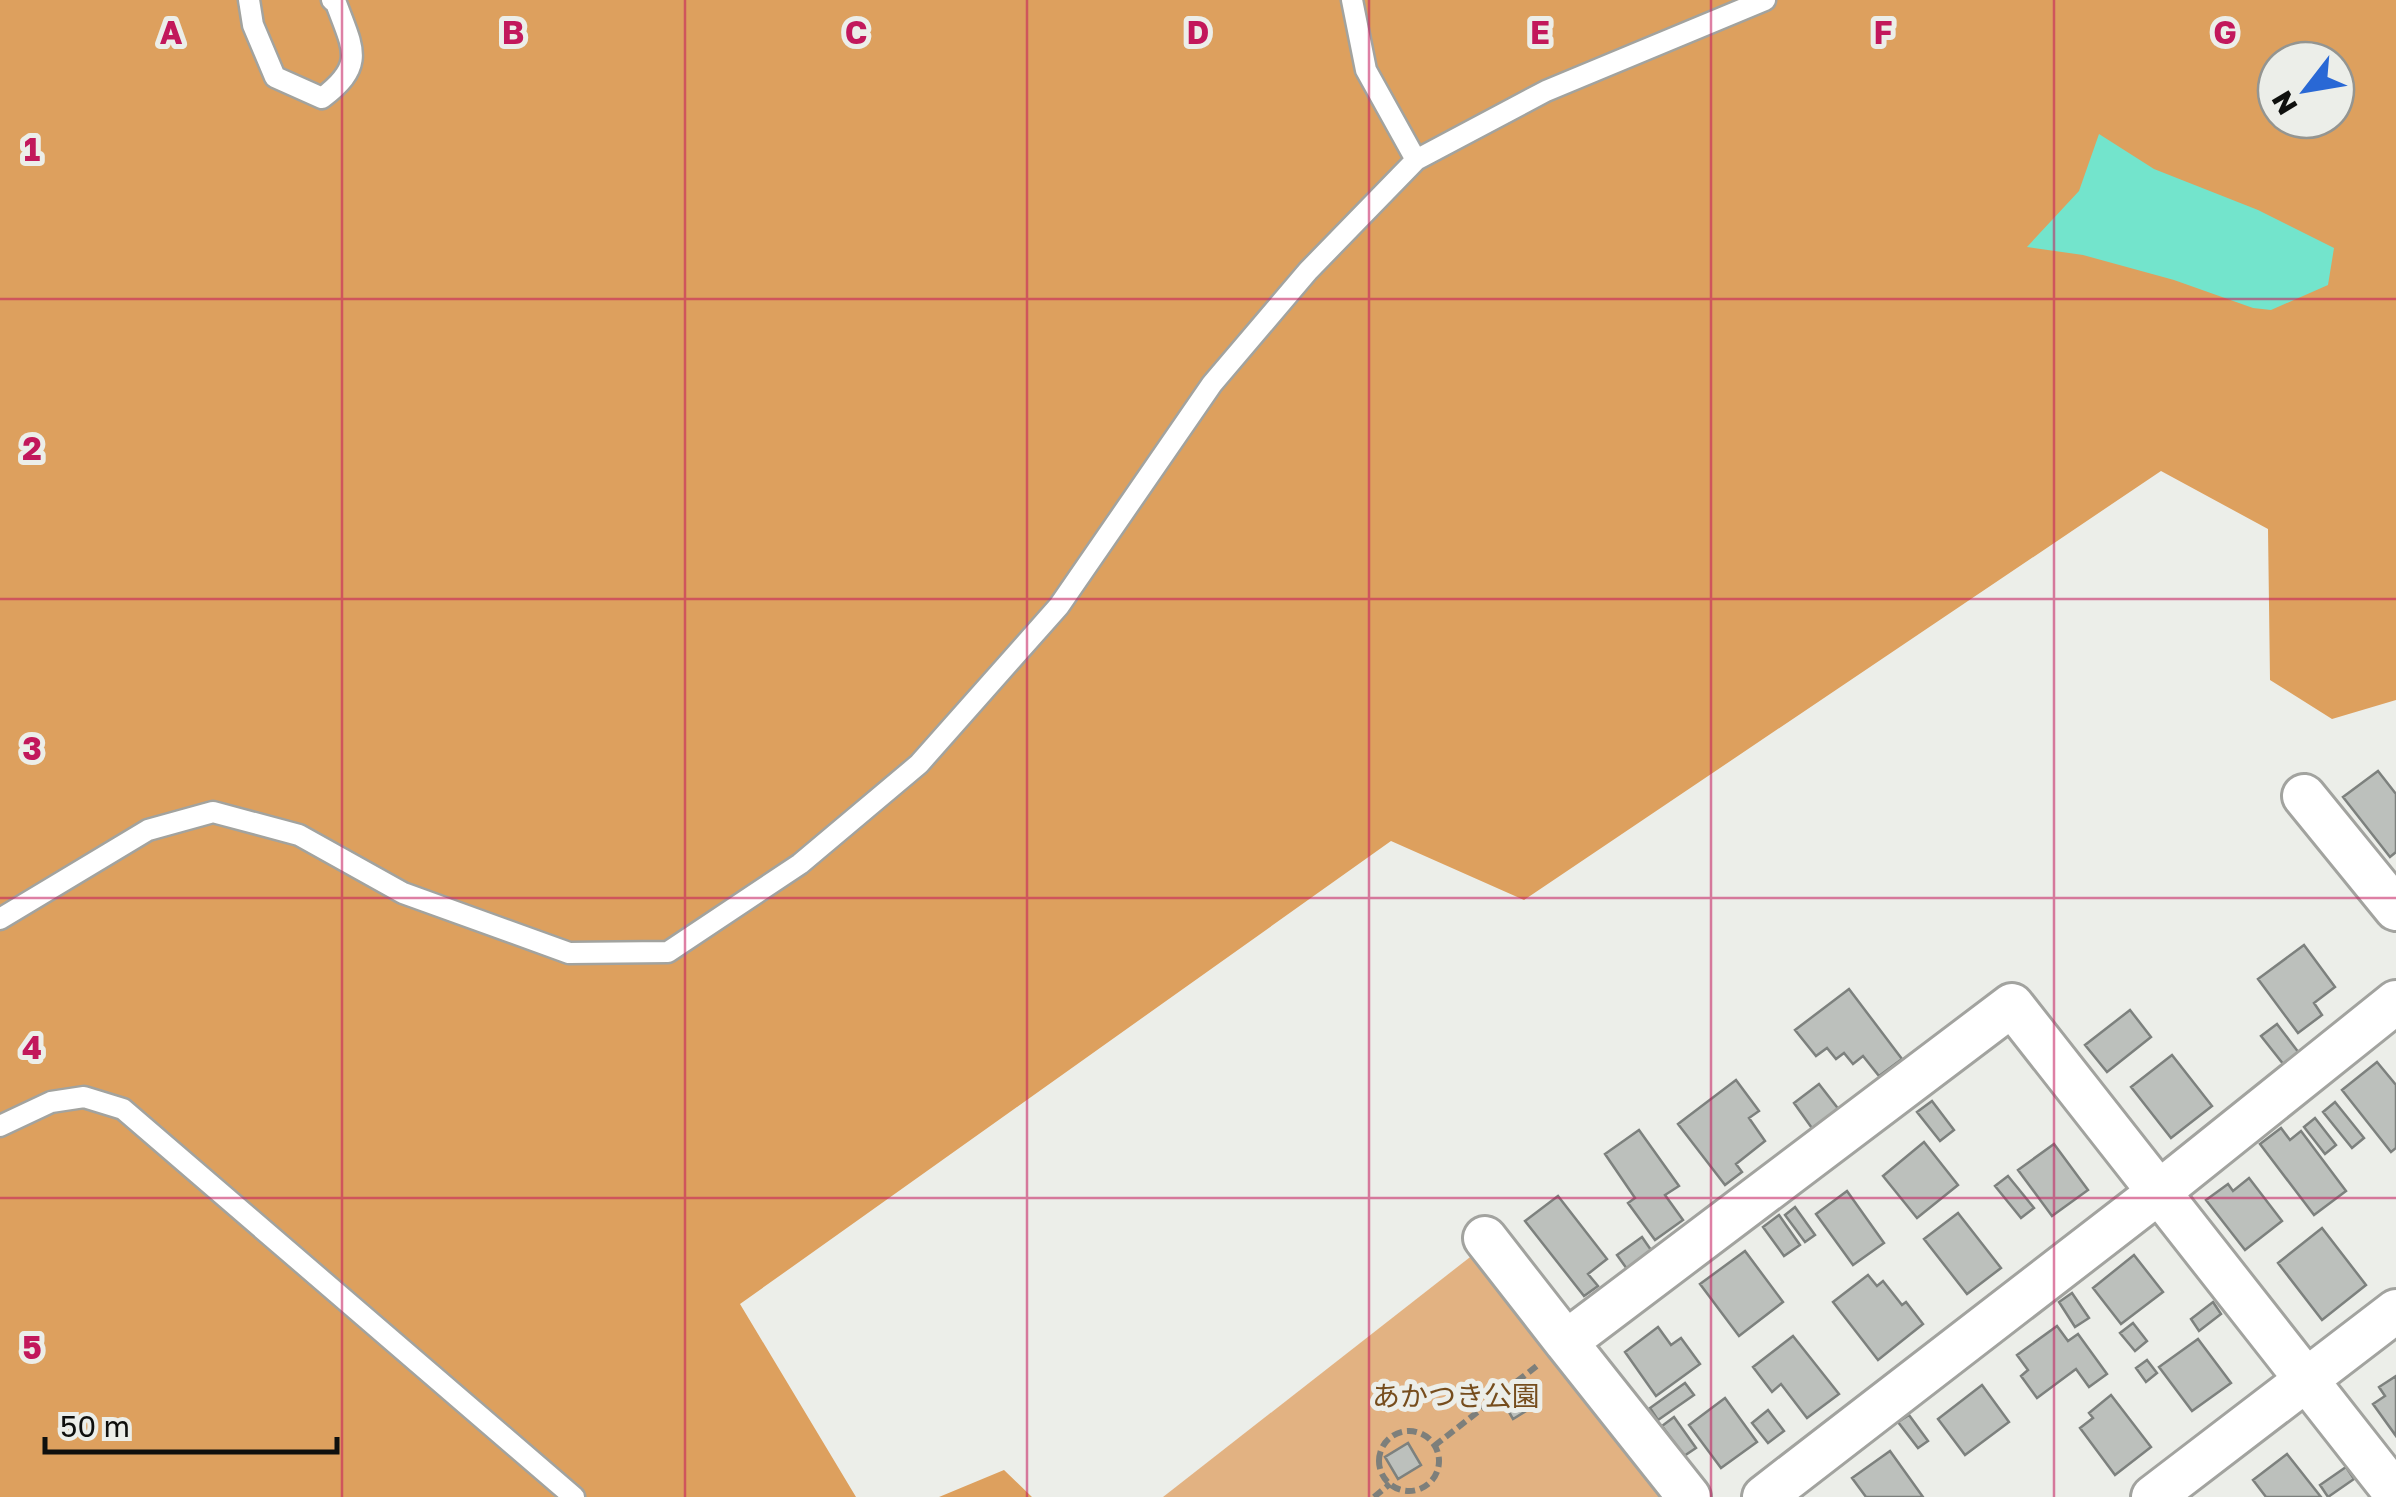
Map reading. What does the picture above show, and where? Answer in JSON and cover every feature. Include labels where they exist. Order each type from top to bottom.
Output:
[{"type":"street","points":[[2304,796],[2396,909]]},
{"type":"street","points":[[1764,1497],[2159,1192],[2396,1002]]},
{"type":"street","points":[[1566,1342],[2012,1005],[2396,1494]]},
{"type":"street","points":[[1484,1238],[1689,1497]]},
{"type":"street","points":[[2153,1497],[2396,1312]]},
{"type":"lane","points":[[249,0],[253,25],[275,78],[322,98],[345,80],[353,50],[332,0]]},
{"type":"lane","points":[[1352,0],[1366,70],[1416,160]]},
{"type":"lane","points":[[0,919],[148,830],[212,812],[300,835],[403,893],[568,954],[668,952],[800,864],[918,764],[1059,606],[1224,370],[1308,271],[1416,160],[1546,92],[1765,0]]},
{"type":"lane","points":[[0,1126],[51,1102],[84,1097],[124,1109],[574,1497]]},
{"type":"path","points":[[1434,1446],[1566,1342]]},
{"type":"path","points":[[1399,1433],[1418,1433],[1438,1454],[1436,1474],[1423,1488],[1404,1491],[1390,1484],[1381,1473],[1380,1454],[1390,1438],[1399,1433]]},
{"type":"path","points":[[1374,1497],[1390,1484]]},
{"type":"path","points":[[1423,1488],[1430,1497]]},
{"type":"green space","name":"あかつき公園","points":[[1474,1254],[1662,1495],[1163,1497]]},
{"type":"shaded area","points":[[0,0],[2396,0],[2396,700],[2332,719],[2270,680],[2268,529],[2161,471],[1524,900],[1391,841],[740,1304],[856,1497],[0,1497]]},
{"type":"shaded area","points":[[2099,134],[2154,169],[2258,210],[2334,248],[2328,285],[2271,310],[2253,308],[2174,280],[2083,255],[2027,247],[2079,191]]},
{"type":"shaded area","points":[[1004,1470],[1032,1497],[939,1497]]},
{"type":"building","points":[[2378,771],[2396,794],[2396,852],[2390,857],[2343,797]]},
{"type":"building","points":[[2304,945],[2335,987],[2314,1003],[2322,1015],[2298,1033],[2258,979]]},
{"type":"building","points":[[1849,989],[1902,1059],[1879,1076],[1863,1056],[1853,1064],[1844,1053],[1836,1059],[1827,1048],[1816,1056],[1795,1030]]},
{"type":"building","points":[[2130,1010],[2151,1037],[2107,1072],[2085,1045]]},
{"type":"building","points":[[2277,1024],[2299,1053],[2284,1065],[2261,1036]]},
{"type":"building","points":[[2172,1055],[2212,1106],[2171,1138],[2131,1087]]},
{"type":"building","points":[[2377,1062],[2396,1085],[2396,1148],[2391,1152],[2342,1090]]},
{"type":"building","points":[[1736,1080],[1759,1111],[1749,1118],[1765,1141],[1736,1164],[1742,1172],[1725,1185],[1678,1124]]},
{"type":"building","points":[[1819,1084],[1840,1111],[1814,1131],[1794,1103]]},
{"type":"building","points":[[1932,1101],[1954,1130],[1940,1141],[1917,1112]]},
{"type":"building","points":[[2335,1102],[2364,1138],[2352,1148],[2323,1112]]},
{"type":"building","points":[[2315,1118],[2336,1145],[2325,1154],[2304,1127]]},
{"type":"building","points":[[2281,1128],[2290,1140],[2301,1131],[2346,1191],[2314,1215],[2260,1144]]},
{"type":"building","points":[[1639,1130],[1679,1186],[1665,1195],[1683,1220],[1655,1240],[1628,1203],[1635,1198],[1605,1154]]},
{"type":"building","points":[[1924,1142],[1958,1185],[1917,1218],[1883,1176]]},
{"type":"building","points":[[2054,1144],[2088,1190],[2052,1216],[2018,1170]]},
{"type":"building","points":[[2008,1176],[2034,1208],[2021,1218],[1995,1186]]},
{"type":"building","points":[[2249,1178],[2282,1221],[2245,1250],[2206,1200],[2228,1184],[2233,1191]]},
{"type":"building","points":[[1847,1191],[1884,1243],[1853,1265],[1816,1214]]},
{"type":"building","points":[[1558,1196],[1607,1259],[1588,1274],[1598,1286],[1584,1296],[1525,1221]]},
{"type":"building","points":[[1795,1207],[1815,1235],[1805,1242],[1785,1215]]},
{"type":"building","points":[[1958,1213],[2001,1268],[1967,1294],[1924,1239]]},
{"type":"building","points":[[1779,1215],[1800,1245],[1784,1256],[1763,1227]]},
{"type":"building","points":[[2322,1228],[2366,1285],[2322,1320],[2278,1263]]},
{"type":"building","points":[[1642,1237],[1651,1250],[1627,1269],[1617,1255]]},
{"type":"building","points":[[1745,1251],[1783,1302],[1739,1336],[1700,1284]]},
{"type":"building","points":[[2134,1255],[2163,1292],[2121,1324],[2093,1288]]},
{"type":"building","points":[[1868,1275],[1877,1286],[1883,1281],[1923,1324],[1878,1360],[1833,1302]]},
{"type":"building","points":[[2072,1293],[2089,1318],[2075,1327],[2059,1302]]},
{"type":"building","points":[[2213,1302],[2221,1314],[2199,1331],[2191,1319]]},
{"type":"building","points":[[2133,1323],[2147,1341],[2135,1351],[2120,1333]]},
{"type":"building","points":[[2057,1326],[2068,1341],[2078,1334],[2107,1374],[2089,1387],[2076,1369],[2037,1398],[2021,1376],[2028,1370],[2017,1355]]},
{"type":"building","points":[[1658,1327],[1671,1345],[1681,1338],[1700,1364],[1656,1396],[1625,1352]]},
{"type":"building","points":[[1793,1336],[1839,1394],[1807,1418],[1781,1384],[1772,1392],[1753,1367]]},
{"type":"building","points":[[2198,1339],[2231,1383],[2192,1411],[2159,1367]]},
{"type":"building","points":[[2147,1360],[2157,1373],[2146,1382],[2136,1368]]},
{"type":"building","points":[[2396,1376],[2396,1436],[2373,1404],[2385,1396],[2379,1387]]},
{"type":"building","points":[[1685,1383],[1694,1395],[1658,1420],[1650,1408]]},
{"type":"building","points":[[1982,1385],[2009,1422],[1965,1455],[1938,1419]]},
{"type":"building","points":[[2111,1395],[2151,1447],[2115,1475],[2080,1428],[2093,1418],[2089,1413]]},
{"type":"building","points":[[1725,1398],[1757,1442],[1721,1468],[1689,1425]]},
{"type":"building","points":[[1520,1400],[1526,1411],[1513,1419],[1506,1407]]},
{"type":"building","points":[[1768,1410],[1784,1431],[1768,1443],[1752,1423]]},
{"type":"building","points":[[1909,1415],[1928,1441],[1918,1448],[1898,1422]]},
{"type":"building","points":[[1674,1417],[1696,1448],[1684,1456],[1662,1426]]},
{"type":"building","points":[[1408,1443],[1421,1465],[1398,1479],[1385,1457]]},
{"type":"building","points":[[1890,1451],[1923,1497],[1866,1497],[1852,1478]]},
{"type":"building","points":[[2287,1454],[2321,1497],[2266,1497],[2253,1480]]},
{"type":"building","points":[[2346,1467],[2354,1479],[2328,1497],[2320,1485]]}]
